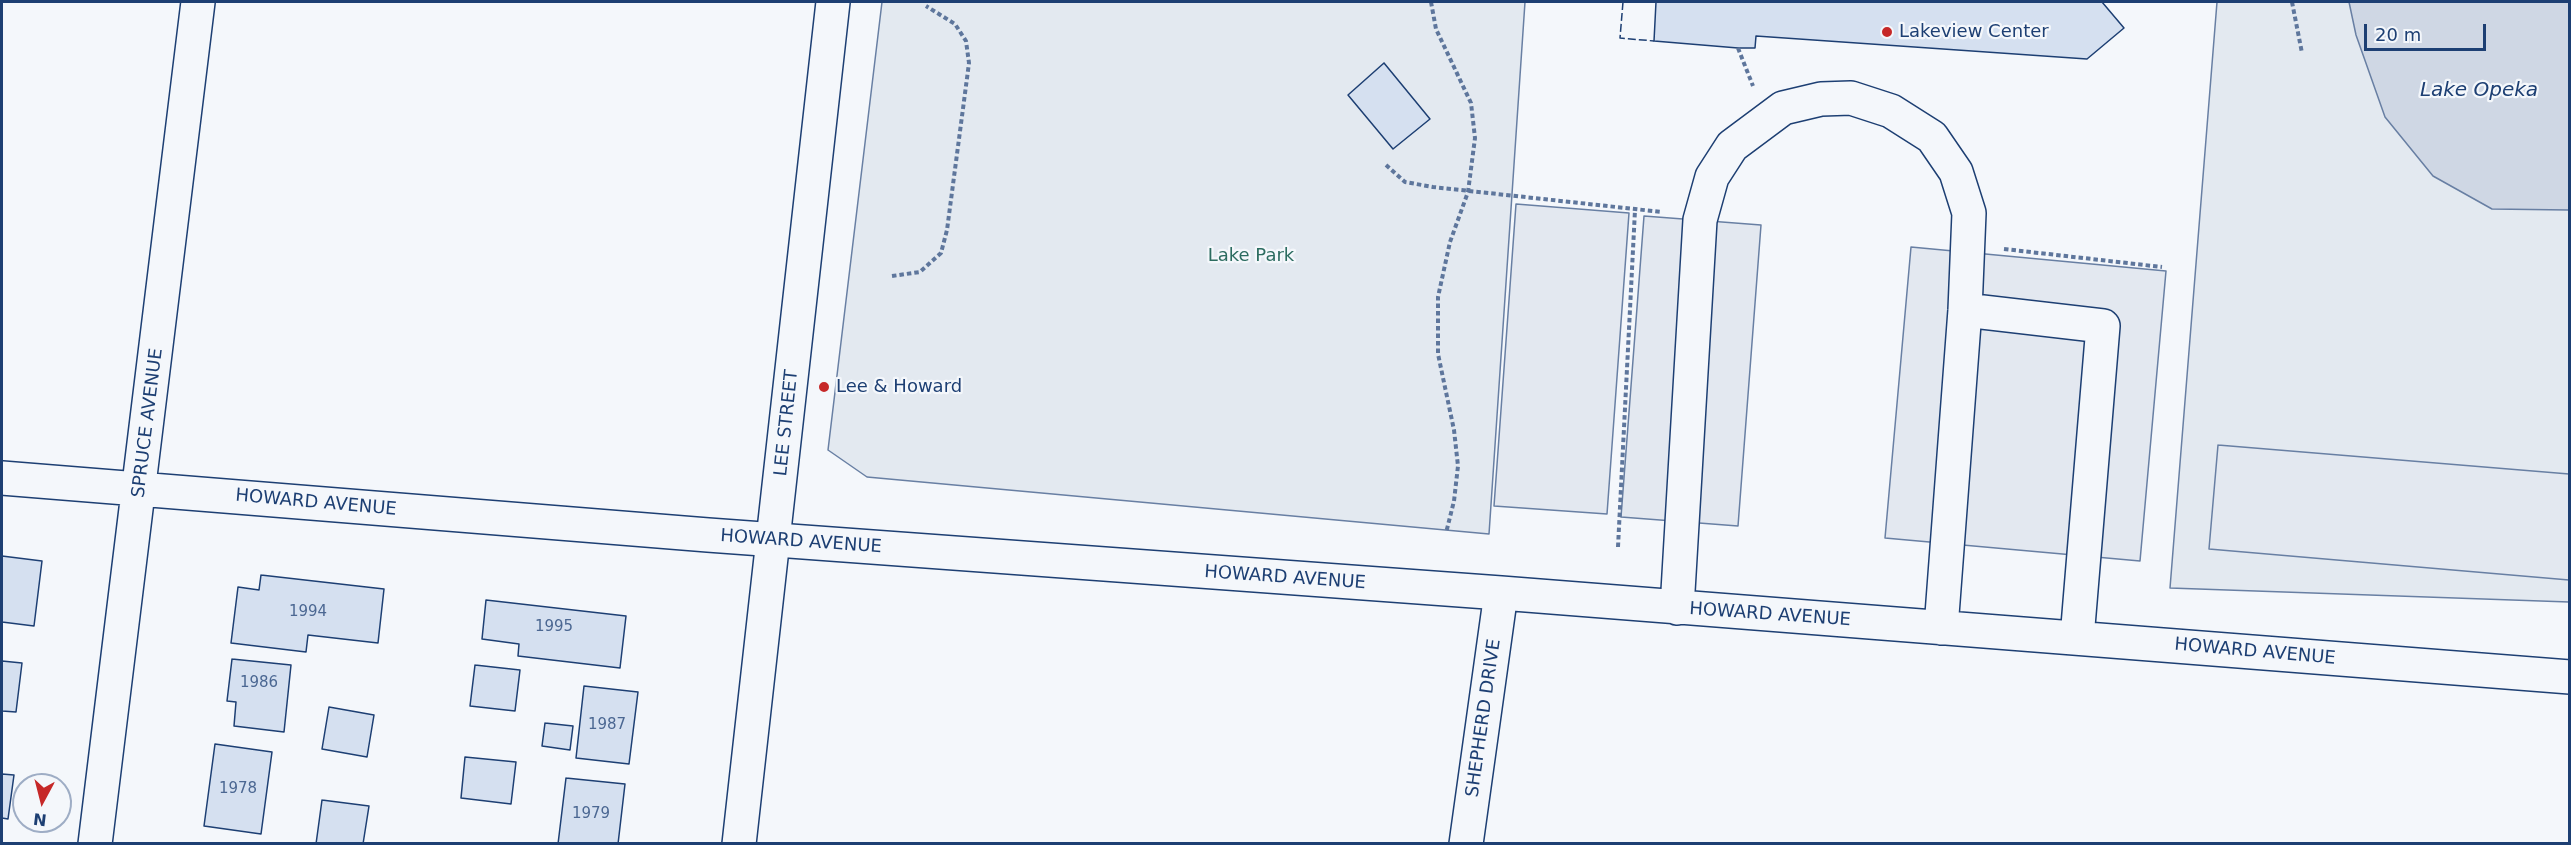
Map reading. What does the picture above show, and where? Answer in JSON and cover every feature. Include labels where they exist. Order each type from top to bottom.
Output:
[{"type":"street","name":"SPRUCE AVENUE","points":[[95,843],[198,2]]},
{"type":"street","name":"LEE STREET","points":[[739,843],[775,540],[833,2]]},
{"type":"street","points":[[1677,608],[1700,220],[1712,177],[1732,146],[1783,108],[1821,99],[1851,98],[1891,111],[1932,137],[1956,172],[1968,213],[1965,310],[1941,628]]},
{"type":"street","points":[[1965,310],[2103,326],[2077,638]]},
{"type":"street","name":"HOWARD AVENUE","points":[[2,478],[775,540],[1501,593],[2570,677]]},
{"type":"street","name":"SHEPHERD DRIVE","points":[[1466,843],[1501,593]]},
{"type":"path","points":[[1431,2],[1436,29],[1471,103],[1475,138],[1468,192],[1450,242],[1438,297],[1438,354],[1454,430],[1458,466],[1454,501],[1446,533]]},
{"type":"path","points":[[2292,2],[2302,53]]},
{"type":"path","points":[[892,276],[920,272],[941,253],[947,230],[968,74],[966,41],[955,24],[926,6]]},
{"type":"path","points":[[1738,48],[1756,95]]},
{"type":"path","points":[[1386,165],[1405,182],[1468,192],[1667,213]]},
{"type":"path","points":[[1618,547],[1635,210]]},
{"type":"path","points":[[2001,248],[2162,267]]},
{"type":"green space","name":"Lake Park","points":[[882,2],[1525,2],[1489,534],[867,477],[828,450]]},
{"type":"green space","points":[[2217,2],[2569,2],[2569,602],[2170,588]]},
{"type":"shaded area","points":[[1516,204],[1629,213],[1607,514],[1494,506]]},
{"type":"shaded area","points":[[1644,216],[1761,225],[1738,526],[1621,517]]},
{"type":"shaded area","points":[[1911,247],[2166,271],[2140,561],[1885,538]]},
{"type":"shaded area","points":[[2218,445],[2569,474],[2569,580],[2209,549]]},
{"type":"water","name":"Lake Opeka","points":[[2349,2],[2569,2],[2569,210],[2492,209],[2433,176],[2385,117],[2356,35]]},
{"type":"building","name":"Lakeview Center","points":[[1656,2],[2102,2],[2124,28],[2087,59],[1756,36],[1755,48],[1738,48],[1654,41]]},
{"type":"building","points":[[1384,63],[1430,119],[1393,149],[1348,95]]},
{"type":"building","points":[[2,556],[42,561],[34,626],[2,622]]},
{"type":"building","points":[[261,575],[384,589],[378,643],[308,635],[306,652],[231,643],[238,587],[259,590]]},
{"type":"building","points":[[486,600],[626,616],[620,668],[518,656],[519,644],[482,639]]},
{"type":"building","points":[[232,659],[291,665],[284,732],[234,726],[236,702],[227,701]]},
{"type":"building","points":[[2,661],[22,663],[16,712],[2,711]]},
{"type":"building","points":[[475,665],[520,670],[515,711],[470,706]]},
{"type":"building","points":[[584,686],[638,692],[629,764],[576,758]]},
{"type":"building","points":[[329,707],[374,715],[367,757],[322,749]]},
{"type":"building","points":[[545,723],[573,726],[570,750],[542,746]]},
{"type":"building","points":[[215,744],[272,752],[261,834],[204,826]]},
{"type":"building","points":[[465,757],[516,762],[511,804],[461,798]]},
{"type":"building","points":[[2,774],[12,775],[8,819],[2,818]]},
{"type":"building","points":[[566,778],[625,784],[618,844],[558,844]]},
{"type":"building","points":[[322,800],[369,806],[363,844],[316,844]]},
{"type":"fence","points":[[1623,2],[1620,38],[1654,41]]},
{"type":"place","name":"Lakeview Center","points":[[1887,32]]},
{"type":"place","name":"Lee & Howard","points":[[824,387]]}]
